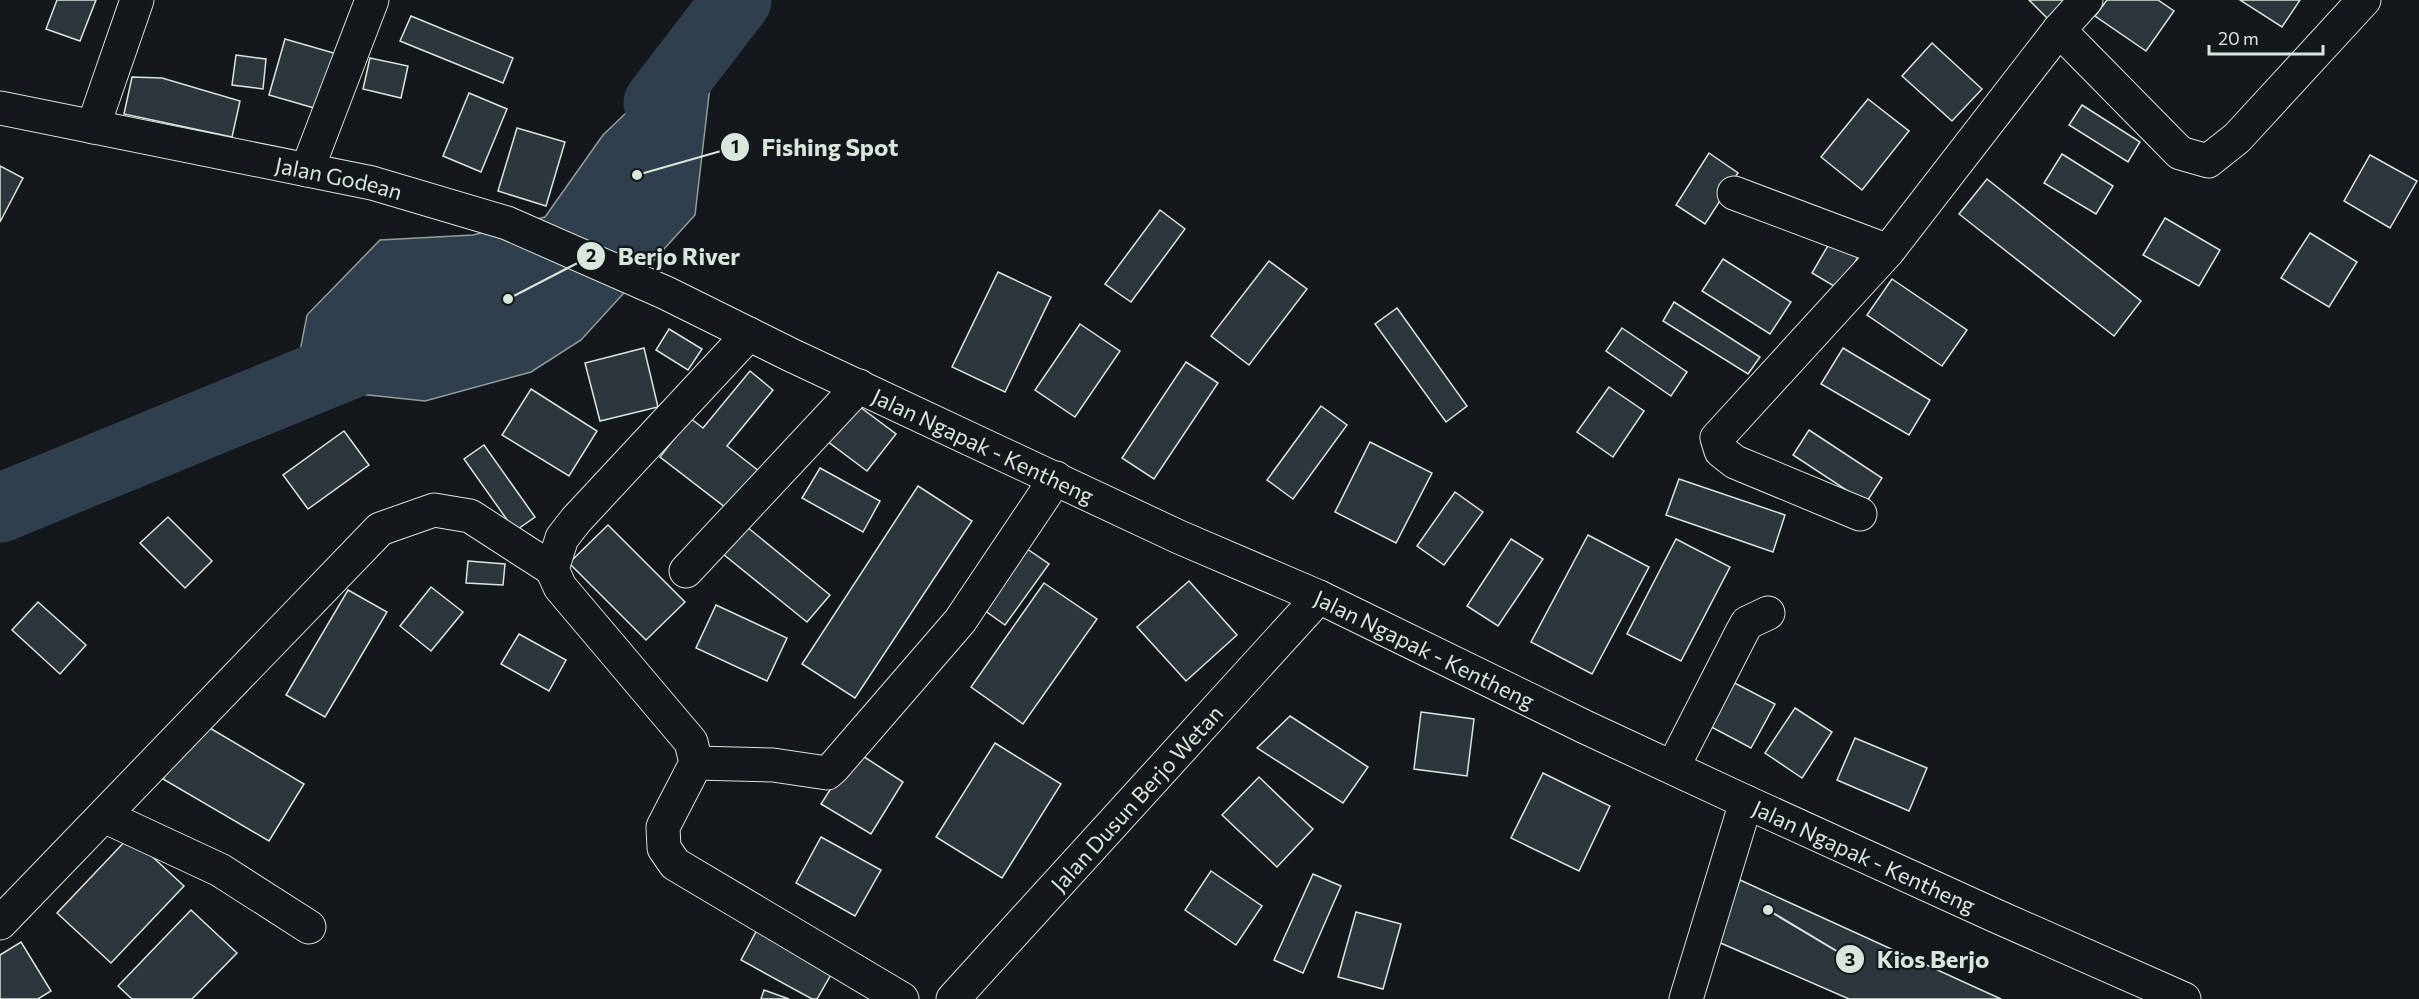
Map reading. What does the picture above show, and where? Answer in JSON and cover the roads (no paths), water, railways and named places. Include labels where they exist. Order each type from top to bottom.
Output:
[{"type":"street","points":[[93,127],[137,0]]},
{"type":"street","points":[[307,170],[372,0]]},
{"type":"street","points":[[1860,514],[1735,462],[1721,451],[1717,438],[1888,251],[2059,30],[2086,0]]},
{"type":"street","points":[[2059,30],[2180,153],[2208,161],[2237,138],[2364,0]]},
{"type":"street","name":"Jalan Godean","points":[[0,108],[372,183],[507,223],[666,293]]},
{"type":"street","points":[[1734,193],[1888,251]]},
{"type":"street","name":"Jalan Ngapak - Kentheng","points":[[666,293],[1179,537],[1319,597],[1746,802],[2184,999]]},
{"type":"street","points":[[552,569],[562,538],[576,520],[749,334]]},
{"type":"street","points":[[686,571],[859,386]]},
{"type":"street","points":[[696,763],[773,765],[827,773],[960,621],[1056,478]]},
{"type":"street","points":[[0,923],[380,529],[434,510],[470,516],[552,569],[560,587],[691,742],[696,763],[663,827],[664,848],[675,864],[902,999]]},
{"type":"street","name":"Jalan Dusun Berjo Wetan","points":[[953,999],[1319,597]]},
{"type":"street","points":[[1673,767],[1742,632],[1748,623],[1768,613]]},
{"type":"street","points":[[1686,999],[1746,802]]},
{"type":"street","points":[[104,816],[220,870],[309,927]]},
{"type":"water","points":[[717,26],[695,215],[581,340],[531,372],[425,401],[293,387],[307,315],[380,240],[473,235],[545,217],[603,135]]},
{"type":"waterway","points":[[658,103],[737,0]]},
{"type":"waterway","points":[[0,508],[382,351]]},
{"type":"place","name":"Fishing Spot","points":[[637,175]]},
{"type":"place","name":"Berjo River","points":[[508,299]]},
{"type":"place","name":"Kios Berjo","points":[[1768,910]]}]
